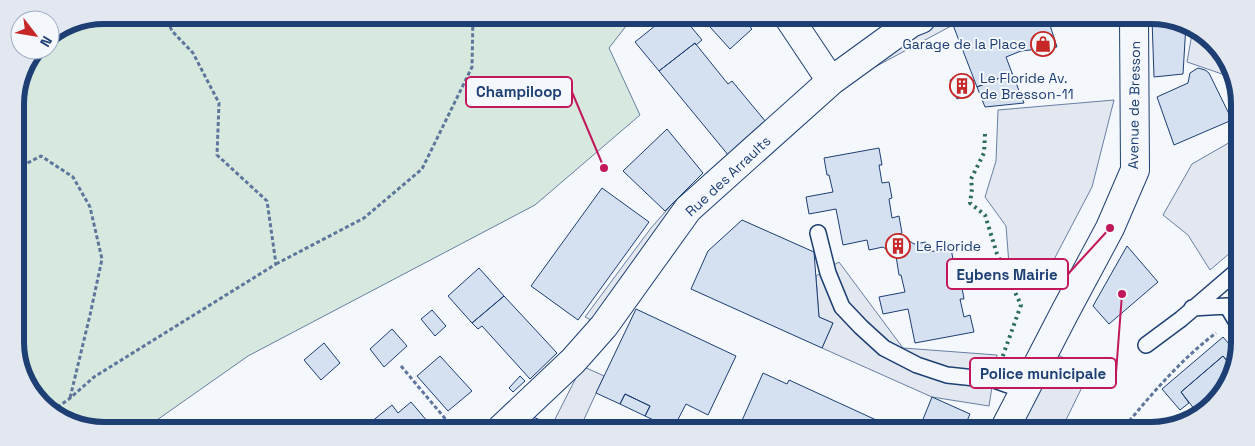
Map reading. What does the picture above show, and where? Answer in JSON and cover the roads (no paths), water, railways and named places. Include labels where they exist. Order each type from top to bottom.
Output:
[{"type":"street","points":[[793,24],[831,81]]},
{"type":"street","name":"Rue des Arraults","points":[[508,422],[574,361],[604,326],[688,209],[831,81],[910,24]]},
{"type":"street","name":"Avenue de Bresson","points":[[1008,422],[1064,312],[1110,228],[1135,170],[1134,24]]},
{"type":"lane","points":[[818,233],[828,274],[842,307],[884,348],[917,365],[947,375],[994,380],[1025,391]]},
{"type":"lane","points":[[1146,345],[1181,319],[1231,276]]},
{"type":"lane","points":[[1192,308],[1227,306],[1231,313]]},
{"type":"place","name":"Garage de la Place","points":[[1043,44]]},
{"type":"place","name":"Le Floride Av. de Bresson-11","points":[[962,86]]},
{"type":"place","name":"Champiloop","points":[[604,168]]},
{"type":"place","name":"Eybens Mairie","points":[[1110,228]]},
{"type":"place","name":"Le Floride","points":[[898,246]]},
{"type":"place","name":"Police municipale","points":[[1122,294]]}]
